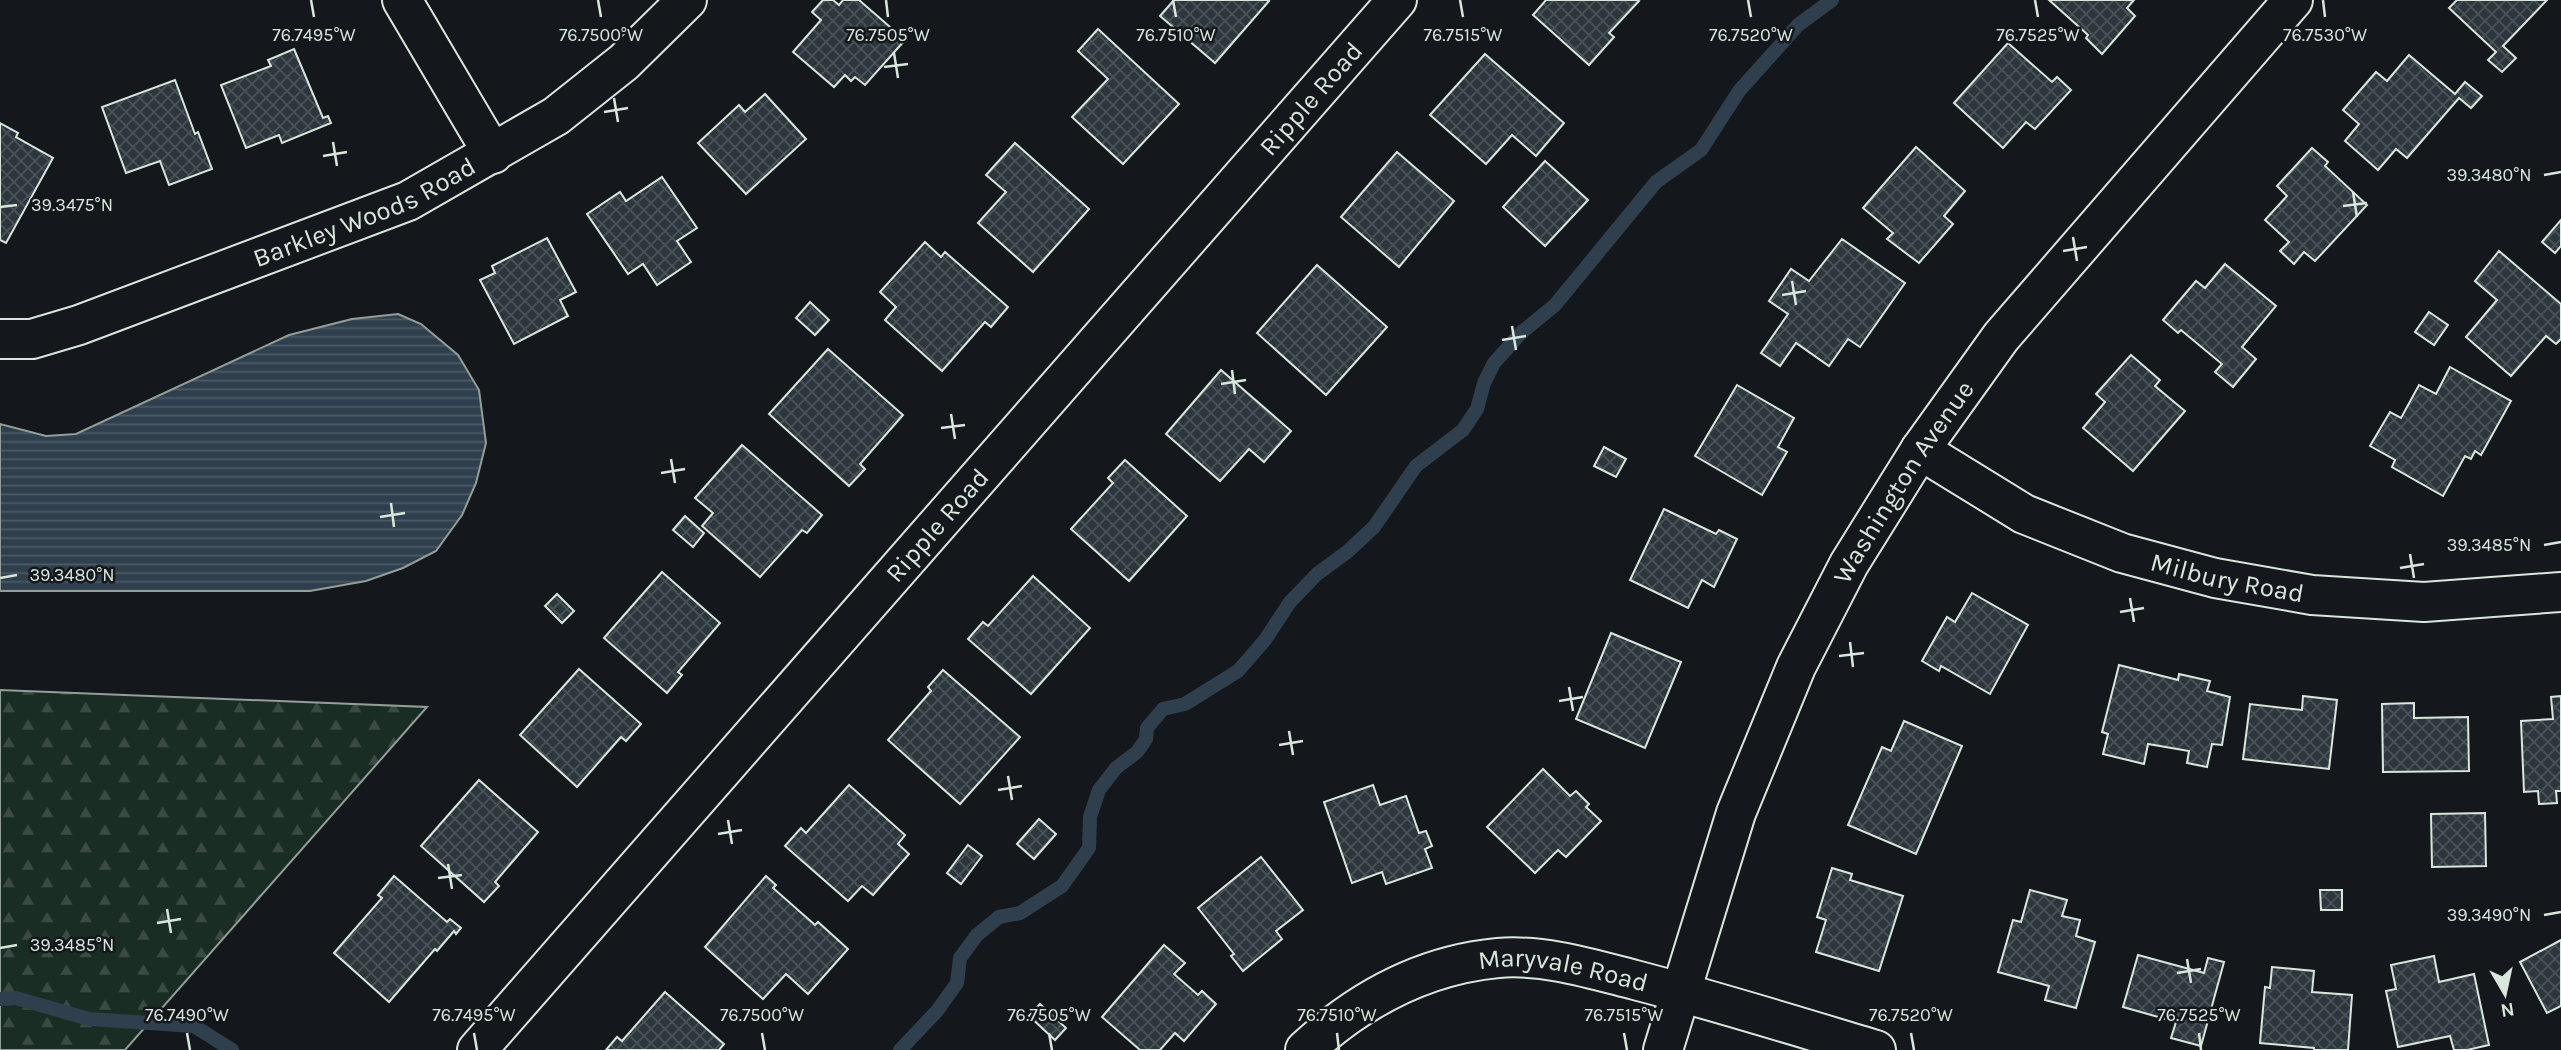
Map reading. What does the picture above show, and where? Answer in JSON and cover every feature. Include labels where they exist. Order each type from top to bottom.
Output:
[{"type":"street","points":[[402,0],[493,154]]},
{"type":"street","name":"Barkley Woods Road","points":[[0,339],[32,339],[79,325],[408,201],[556,116],[614,70],[687,0]]},
{"type":"street","name":"Ripple Road","points":[[477,1050],[1396,0]]},
{"type":"street","name":"Washington Avenue","points":[[1663,1050],[1736,813],[1796,667],[1849,564],[1920,450],[2001,337],[2293,0]]},
{"type":"street","name":"Milbury Road","points":[[1920,450],[2024,514],[2122,553],[2215,578],[2312,595],[2424,602],[2561,592]]},
{"type":"street","name":"Maryvale Road","points":[[1305,1050],[1350,1011],[1395,986],[1441,968],[1500,958],[1566,962],[1876,1050]]},
{"type":"green space","points":[[0,690],[427,707],[125,1050],[0,1050]]},
{"type":"water","points":[[398,314],[421,324],[458,355],[479,390],[486,443],[476,483],[462,515],[436,551],[403,568],[366,581],[310,591],[0,591],[0,424],[46,436],[76,434],[289,335],[352,319]]},
{"type":"building","points":[[823,0],[833,0],[839,5],[843,0],[859,0],[905,40],[865,85],[855,77],[851,81],[845,75],[834,87],[793,52],[821,20],[812,12]]},
{"type":"building","points":[[1174,0],[1269,1],[1215,63],[1160,16]]},
{"type":"building","points":[[1546,0],[1639,1],[1609,33],[1614,37],[1589,65],[1533,15]]},
{"type":"building","points":[[2049,0],[2134,0],[2127,8],[2135,16],[2102,54],[2086,38],[2088,35]]},
{"type":"building","points":[[2457,0],[2547,0],[2503,46],[2516,58],[2502,72],[2488,60],[2496,52],[2449,8]]},
{"type":"building","points":[[1098,29],[1179,104],[1123,164],[1072,117],[1108,79],[1078,51]]},
{"type":"building","points":[[2008,43],[2052,82],[2057,77],[2071,90],[2035,129],[2026,122],[2003,148],[1954,103]]},
{"type":"building","points":[[294,49],[323,118],[328,116],[331,123],[282,143],[279,135],[246,148],[221,85],[271,66],[268,60]]},
{"type":"building","points":[[1485,54],[1564,123],[1536,156],[1512,135],[1486,164],[1430,115]]},
{"type":"building","points":[[2409,55],[2455,94],[2465,82],[2482,96],[2471,108],[2459,98],[2407,158],[2396,149],[2378,170],[2345,141],[2359,124],[2343,110],[2376,72],[2387,81]]},
{"type":"building","points":[[175,80],[195,134],[198,132],[212,169],[169,185],[160,161],[126,173],[102,107]]},
{"type":"building","points":[[765,94],[806,139],[746,194],[698,143],[739,105],[745,112]]},
{"type":"building","points":[[0,123],[18,133],[16,137],[53,158],[6,243],[0,240]]},
{"type":"building","points":[[1015,143],[1089,209],[1033,272],[978,223],[1006,192],[986,175]]},
{"type":"building","points":[[1916,147],[1965,191],[1944,216],[1953,224],[1919,263],[1887,239],[1893,233],[1863,208]]},
{"type":"building","points":[[2312,148],[2328,162],[2325,166],[2367,205],[2315,261],[2304,252],[2294,264],[2280,251],[2289,242],[2265,220],[2287,196],[2277,186]]},
{"type":"building","points":[[1397,152],[1454,201],[1399,267],[1341,217]]},
{"type":"building","points":[[1545,161],[1588,200],[1545,246],[1503,207]]},
{"type":"building","points":[[662,177],[697,228],[677,241],[691,262],[657,285],[643,264],[628,274],[587,214],[620,192],[626,201]]},
{"type":"building","points":[[2561,220],[2561,246],[2555,253],[2542,242]]},
{"type":"building","points":[[547,238],[576,292],[560,300],[568,316],[514,344],[480,280],[495,273],[492,266]]},
{"type":"building","points":[[1842,239],[1905,283],[1860,347],[1848,339],[1829,366],[1796,343],[1780,366],[1761,353],[1788,314],[1769,301],[1791,269],[1809,281]]},
{"type":"building","points":[[925,242],[941,257],[945,252],[1008,307],[991,327],[985,322],[942,371],[885,320],[896,307],[880,292]]},
{"type":"building","points":[[2499,251],[2561,304],[2561,339],[2556,344],[2546,336],[2511,376],[2466,337],[2497,300],[2475,281]]},
{"type":"building","points":[[2225,264],[2276,306],[2242,347],[2256,359],[2233,387],[2215,372],[2222,364],[2181,330],[2178,333],[2163,320],[2196,281],[2205,288]]},
{"type":"building","points":[[1317,265],[1387,327],[1326,395],[1257,333]]},
{"type":"building","points":[[810,302],[829,320],[815,335],[796,318]]},
{"type":"building","points":[[2429,312],[2448,325],[2434,345],[2415,332]]},
{"type":"building","points":[[828,349],[903,415],[860,464],[865,469],[849,486],[769,414]]},
{"type":"building","points":[[2131,355],[2160,380],[2155,386],[2185,411],[2133,471],[2083,428],[2105,402],[2096,394]]},
{"type":"building","points":[[2450,367],[2511,401],[2481,455],[2475,451],[2471,459],[2465,456],[2443,496],[2392,467],[2395,460],[2370,446],[2390,412],[2401,418],[2419,385],[2436,394]]},
{"type":"building","points":[[1221,370],[1291,431],[1264,462],[1249,449],[1220,481],[1166,434]]},
{"type":"building","points":[[1737,385],[1794,418],[1778,447],[1787,452],[1762,495],[1695,456]]},
{"type":"building","points":[[742,445],[822,515],[807,533],[802,530],[760,577],[702,526],[713,513],[695,498]]},
{"type":"building","points":[[1604,447],[1626,459],[1616,477],[1594,466]]},
{"type":"building","points":[[1125,460],[1187,516],[1129,581],[1071,529],[1113,483],[1108,478]]},
{"type":"building","points":[[1664,509],[1716,534],[1719,530],[1737,539],[1714,587],[1702,580],[1688,608],[1630,580]]},
{"type":"building","points":[[685,516],[704,533],[693,547],[673,530]]},
{"type":"building","points":[[662,572],[720,623],[678,672],[682,675],[667,693],[604,638]]},
{"type":"building","points":[[1033,576],[1090,628],[1031,694],[968,639],[983,622],[988,626]]},
{"type":"building","points":[[1972,593],[2028,625],[1990,694],[1941,666],[1939,671],[1922,661],[1947,617],[1955,622]]},
{"type":"building","points":[[557,594],[574,611],[562,623],[545,606]]},
{"type":"building","points":[[1611,633],[1681,662],[1645,748],[1576,719]]},
{"type":"building","points":[[2119,665],[2178,680],[2179,674],[2210,681],[2207,691],[2230,697],[2222,745],[2212,744],[2207,767],[2187,763],[2189,751],[2148,744],[2144,764],[2103,754],[2108,734],[2102,732]]},
{"type":"building","points":[[579,669],[641,724],[626,741],[621,737],[577,787],[520,735]]},
{"type":"building","points":[[943,670],[1020,737],[960,804],[888,740],[931,691],[928,687]]},
{"type":"building","points":[[2303,696],[2337,700],[2329,769],[2243,759],[2250,704],[2302,710]]},
{"type":"building","points":[[2561,696],[2561,791],[2556,791],[2557,803],[2539,804],[2538,791],[2524,792],[2521,721],[2553,719],[2551,697]]},
{"type":"building","points":[[2414,703],[2414,718],[2468,717],[2469,771],[2383,772],[2382,704]]},
{"type":"building","points":[[1904,721],[1962,746],[1916,854],[1848,825],[1882,747],[1891,751]]},
{"type":"building","points":[[1543,769],[1570,796],[1576,791],[1589,804],[1586,807],[1601,821],[1566,857],[1558,850],[1535,873],[1487,827]]},
{"type":"building","points":[[479,780],[538,832],[495,882],[499,886],[484,902],[421,846]]},
{"type":"building","points":[[849,785],[905,835],[898,844],[909,854],[873,895],[862,886],[848,901],[785,846],[801,828],[806,833]]},
{"type":"building","points":[[1373,785],[1380,805],[1406,796],[1419,833],[1426,831],[1432,846],[1425,849],[1432,868],[1386,884],[1382,872],[1352,883],[1324,802]]},
{"type":"building","points":[[2485,813],[2486,866],[2432,867],[2431,814]]},
{"type":"building","points":[[1039,819],[1056,834],[1034,859],[1017,844]]},
{"type":"building","points":[[968,845],[982,856],[961,884],[947,873]]},
{"type":"building","points":[[1261,857],[1303,910],[1276,931],[1282,939],[1243,971],[1231,956],[1234,954],[1198,908]]},
{"type":"building","points":[[1832,868],[1852,874],[1850,880],[1903,896],[1879,971],[1816,952],[1826,920],[1817,917]]},
{"type":"building","points":[[394,876],[447,922],[450,919],[461,928],[456,934],[454,931],[437,951],[435,949],[389,1002],[334,953],[382,898],[378,895]]},
{"type":"building","points":[[766,876],[776,885],[773,888],[815,925],[818,922],[848,949],[808,994],[786,974],[763,999],[705,947]]},
{"type":"building","points":[[2030,890],[2067,900],[2062,916],[2080,920],[2076,936],[2095,942],[2076,1008],[2045,1000],[2049,986],[1998,972],[2013,920],[2021,922]]},
{"type":"building","points":[[2320,890],[2342,890],[2342,910],[2321,910]]},
{"type":"building","points":[[2561,940],[2561,1006],[2547,1013],[2520,962]]},
{"type":"building","points":[[1164,945],[1185,963],[1174,974],[1198,995],[1202,991],[1216,1004],[1184,1041],[1175,1033],[1160,1050],[1140,1050],[1102,1017]]},
{"type":"building","points":[[2138,955],[2204,973],[2208,958],[2224,962],[2201,1046],[2171,1038],[2176,1022],[2123,1007]]},
{"type":"building","points":[[2434,956],[2439,982],[2474,974],[2489,1045],[2454,1050],[2450,1036],[2398,1047],[2386,991],[2396,989],[2391,965]]},
{"type":"building","points":[[2272,967],[2314,971],[2312,992],[2352,995],[2348,1050],[2314,1050],[2260,1043],[2265,987],[2270,988]]},
{"type":"building","points":[[665,992],[724,1044],[719,1050],[606,1050],[617,1037],[622,1041]]},
{"type":"building","points":[[1040,1004],[1066,1028],[1055,1040],[1029,1016]]},
{"type":"waterway","points":[[900,1050],[937,1011],[957,983],[960,958],[977,935],[999,917],[1020,913],[1062,886],[1089,848],[1090,817],[1099,790],[1116,768],[1137,752],[1146,739],[1147,728],[1163,709],[1185,704],[1238,671],[1265,640],[1290,602],[1317,574],[1347,552],[1374,527],[1416,466],[1463,430],[1477,409],[1484,383],[1494,363],[1522,332],[1555,305],[1656,182],[1701,150],[1739,91],[1798,25],[1832,0]]},
{"type":"waterway","points":[[0,999],[16,998],[89,1019],[194,1026],[232,1050]]}]
